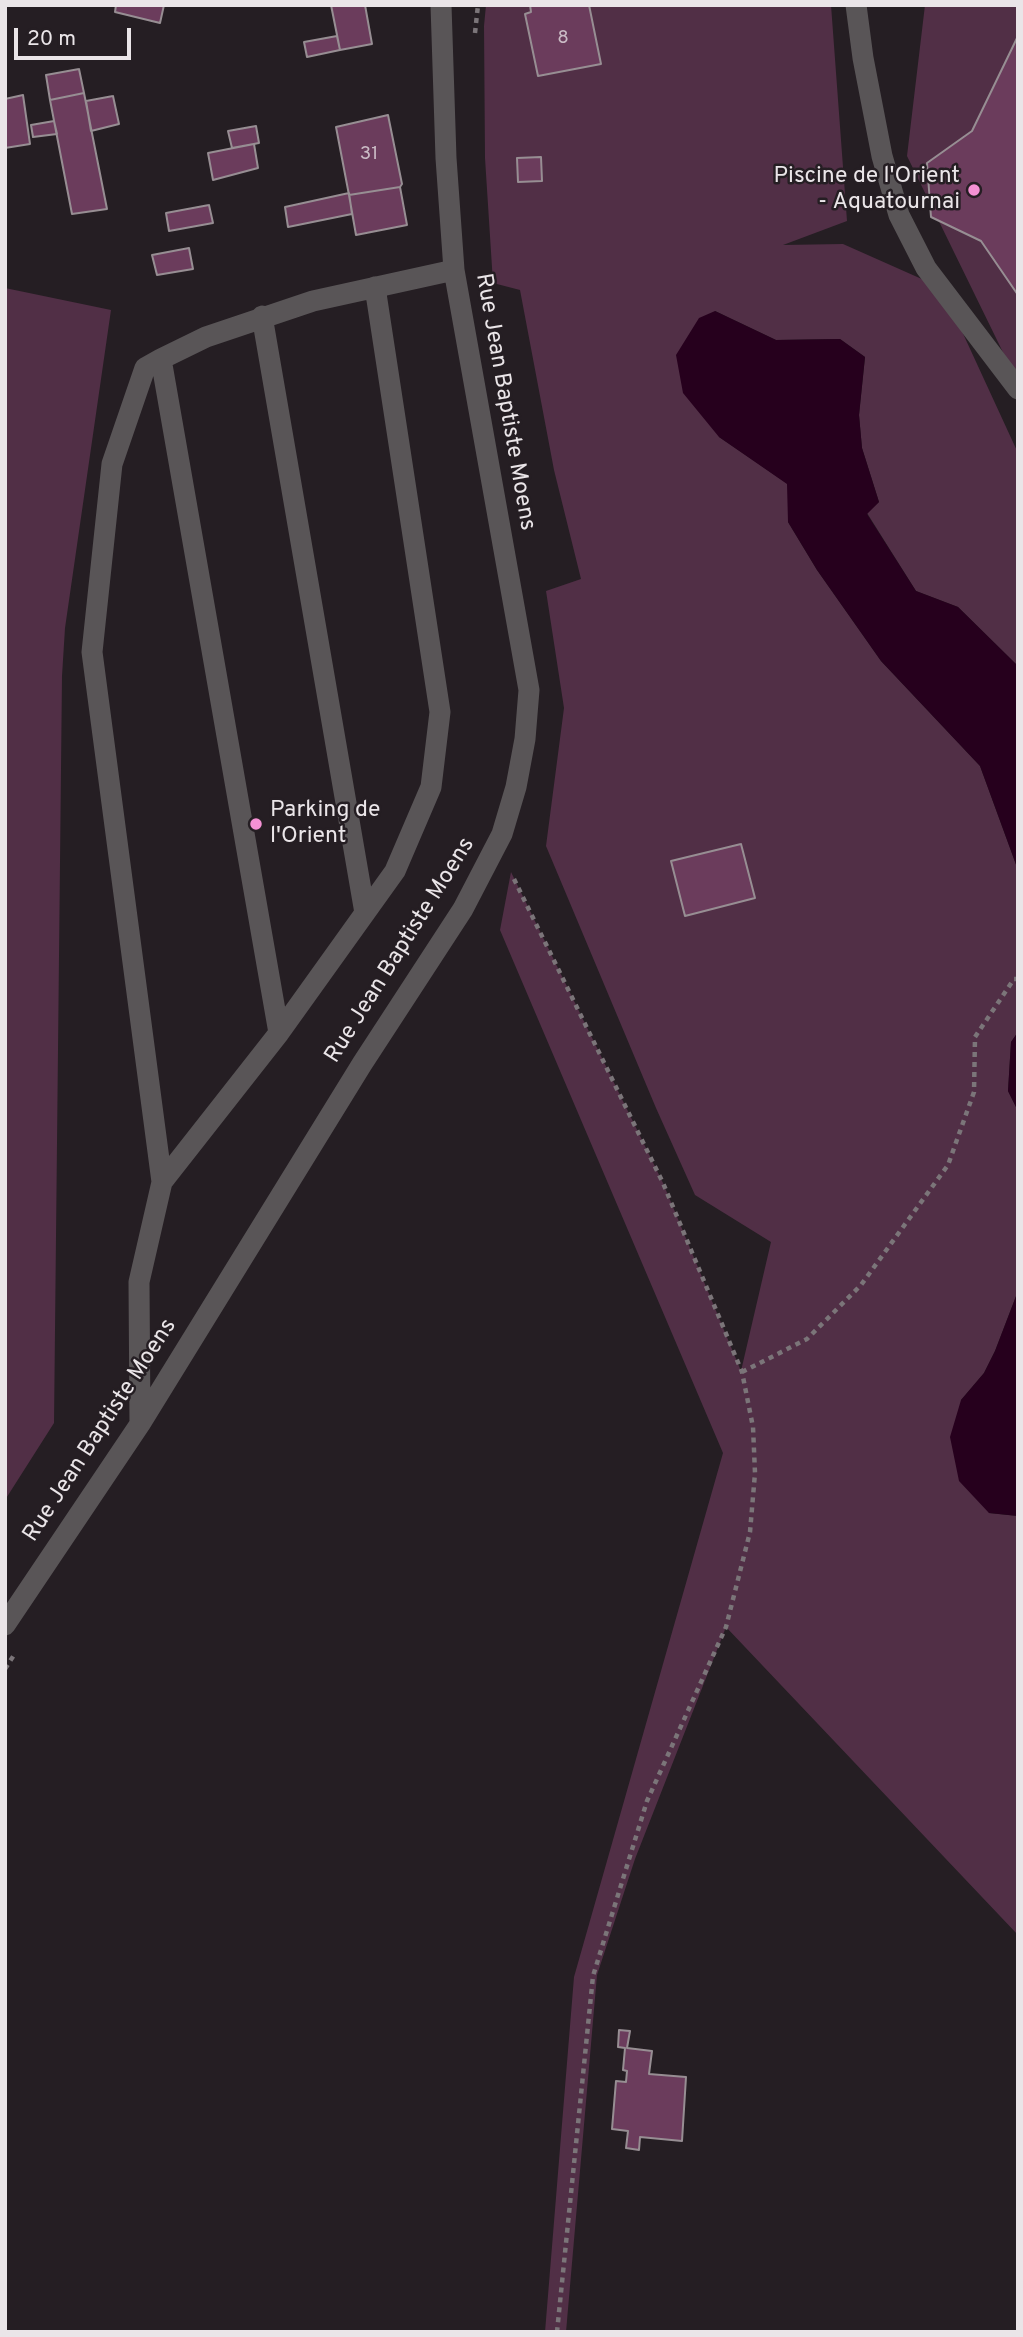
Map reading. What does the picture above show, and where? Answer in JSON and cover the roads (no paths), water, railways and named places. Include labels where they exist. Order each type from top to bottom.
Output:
[{"type":"street","name":"Rue Jean Baptiste Moens","points":[[5,1625],[140,1424],[362,1064],[463,909],[502,834],[516,788],[523,751],[528,690],[454,270],[446,159],[441,5]]},
{"type":"street","points":[[856,5],[882,156],[899,215],[926,268],[1018,388]]},
{"type":"street","points":[[140,1424],[139,1282],[162,1182],[92,652],[112,464],[145,368],[206,337],[262,316],[313,301],[454,270]]},
{"type":"street","points":[[162,1182],[279,1033],[395,871],[431,787],[440,712],[375,287]]},
{"type":"street","points":[[262,316],[365,913]]},
{"type":"street","points":[[161,359],[279,1033]]},
{"type":"place","name":"Piscine de l'Orient - Aquatournai","points":[[974,190]]},
{"type":"place","name":"Parking de l'Orient","points":[[256,824]]}]
